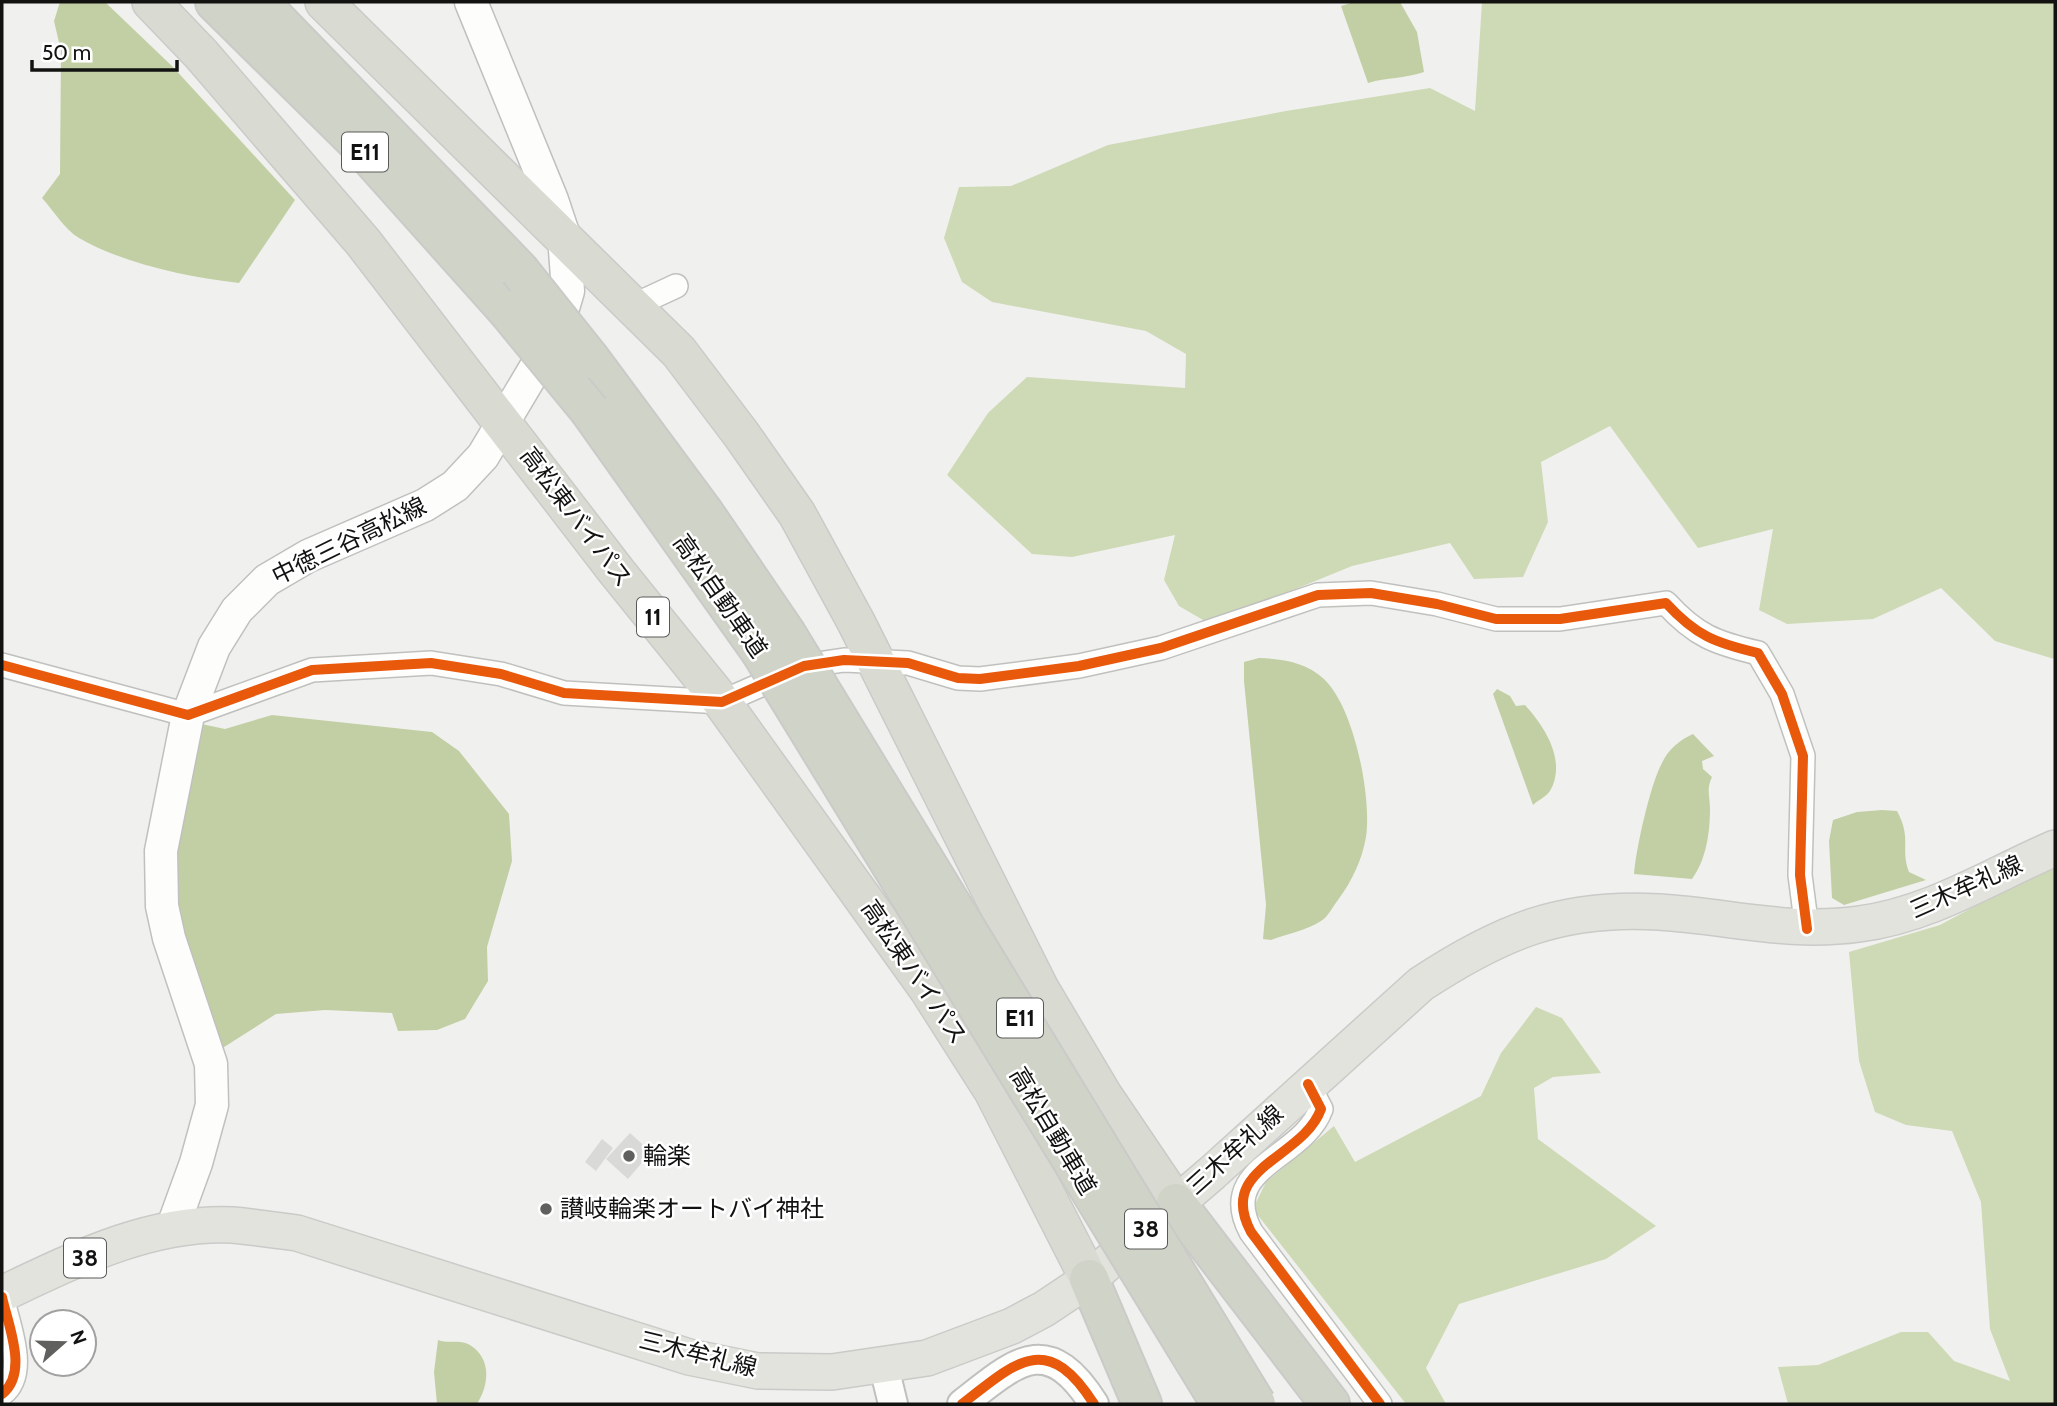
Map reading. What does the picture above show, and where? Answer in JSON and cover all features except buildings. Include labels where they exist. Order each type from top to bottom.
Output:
[{"type":"highway","name":"高松東バイパス","points":[[151,2],[201,54],[363,242],[617,572],[722,702],[935,1001],[993,1091],[1088,1279]]},
{"type":"highway","name":"高松自動車道","points":[[215,2],[354,139],[508,310],[773,642],[1256,1404]]},
{"type":"highway","name":"高松自動車道","points":[[259,2],[519,270],[590,359],[704,513],[773,642],[1221,1404]]},
{"type":"highway","points":[[324,2],[679,352],[797,514],[876,663],[1040,989],[1103,1095],[1176,1203],[1330,1404]]},
{"type":"highway","points":[[1088,1279],[1142,1404]]},
{"type":"main road","name":"中徳三谷高松線","points":[[172,1229],[196,1163],[212,1105],[211,1064],[169,938],[162,906],[162,851],[188,715],[214,647],[237,610],[267,580],[308,556],[425,505],[455,486],[483,456],[555,335],[568,291],[564,236],[471,2]]},
{"type":"main road","name":"三木牟礼線","points":[[2,1296],[132,1238],[172,1229],[231,1225],[297,1233],[689,1357],[758,1371],[832,1372],[884,1367],[927,1358],[982,1340],[1044,1309],[1088,1279],[1421,984],[1452,964],[1525,926],[1566,916],[1610,911],[1660,912],[1807,929],[1859,924],[1904,916],[1944,901],[2055,848]]},
{"type":"street","points":[[633,306],[676,286]]},
{"type":"street","points":[[2,665],[188,715],[312,670],[431,663],[501,674],[564,693],[722,702],[804,666],[844,660],[908,663],[958,678],[980,679],[1079,666],[1161,648],[1318,595],[1371,593],[1437,604],[1496,618],[1560,619],[1666,603],[1686,625],[1713,642],[1758,653],[1783,694],[1803,756],[1800,875],[1807,929]]},
{"type":"street","points":[[1308,1084],[1321,1109],[1315,1126],[1248,1180],[1242,1198],[1242,1214],[1251,1232],[1380,1404]]},
{"type":"street","points":[[2,1296],[16,1365],[9,1388],[2,1394]]},
{"type":"street","points":[[962,1404],[1002,1373],[1029,1358],[1060,1364],[1081,1385],[1094,1404]]},
{"type":"street","points":[[884,1367],[893,1404]]},
{"type":"shaded area","points":[[60,2],[105,2],[173,67],[295,200],[239,283],[157,268],[97,247],[69,230],[42,198],[60,174],[61,51],[54,21]]},
{"type":"shaded area","points":[[1354,2],[1400,2],[1417,32],[1424,72],[1368,83],[1341,6]]},
{"type":"shaded area","points":[[1482,2],[2055,2],[2055,664],[2054,659],[1995,641],[1941,588],[1873,619],[1787,624],[1759,610],[1773,529],[1698,548],[1610,426],[1541,462],[1548,522],[1523,577],[1474,579],[1450,543],[1352,566],[1210,624],[1179,606],[1164,580],[1175,535],[1072,557],[1032,554],[947,475],[988,413],[1027,377],[1185,388],[1186,354],[1146,331],[992,302],[962,282],[944,238],[959,187],[1011,186],[1108,145],[1286,111],[1430,88],[1475,111]]},
{"type":"shaded area","points":[[1259,658],[1302,665],[1317,673],[1335,692],[1352,731],[1358,754],[1367,820],[1366,837],[1359,862],[1348,885],[1328,914],[1310,927],[1271,940],[1263,939],[1266,905],[1244,681],[1244,662]]},
{"type":"shaded area","points":[[1497,689],[1510,696],[1516,706],[1525,705],[1546,734],[1555,756],[1555,780],[1550,791],[1533,805],[1493,694]]},
{"type":"shaded area","points":[[272,715],[432,732],[459,751],[509,814],[512,861],[487,947],[488,981],[465,1019],[437,1030],[398,1031],[392,1013],[325,1010],[276,1014],[221,1049],[207,1002],[186,961],[171,912],[177,802],[197,723],[225,729]]},
{"type":"shaded area","points":[[1693,734],[1714,756],[1702,761],[1703,769],[1712,777],[1709,789],[1708,837],[1701,863],[1692,879],[1634,874],[1644,817],[1657,773],[1671,750]]},
{"type":"shaded area","points":[[1897,811],[1904,829],[1905,857],[1909,872],[1926,880],[1844,905],[1832,898],[1829,841],[1833,820],[1857,812]]},
{"type":"shaded area","points":[[2055,867],[2055,1404],[1788,1404],[1778,1367],[1818,1365],[1901,1332],[1928,1332],[1954,1361],[2010,1381],[1990,1329],[1981,1202],[1952,1131],[1906,1125],[1875,1112],[1859,1061],[1849,952],[1940,925],[2027,878]]},
{"type":"shaded area","points":[[1536,1007],[1562,1018],[1601,1073],[1553,1077],[1534,1088],[1538,1139],[1656,1226],[1606,1259],[1459,1304],[1426,1368],[1446,1404],[1406,1404],[1253,1209],[1266,1182],[1334,1126],[1355,1162],[1481,1096],[1501,1053]]},
{"type":"shaded area","points":[[438,1340],[466,1343],[482,1357],[486,1381],[477,1404],[437,1404],[434,1372]]},
{"type":"cycle path","points":[[2,665],[188,715],[312,670],[431,663],[501,674],[564,693],[722,702],[804,666],[844,660],[908,663],[958,678],[980,679],[1079,666],[1161,648],[1318,595],[1371,593],[1437,604],[1496,619],[1560,619],[1666,603],[1687,623],[1708,637],[1758,653],[1782,694],[1803,756],[1800,875],[1807,929]]},
{"type":"cycle path","points":[[1308,1084],[1321,1109],[1298,1140],[1253,1178],[1245,1192],[1243,1210],[1251,1232],[1380,1404]]},
{"type":"cycle path","points":[[2,1297],[12,1334],[15,1361],[10,1385],[2,1394]]},
{"type":"cycle path","points":[[962,1404],[999,1376],[1031,1360],[1046,1360],[1061,1367],[1077,1381],[1094,1404]]},
{"type":"place","name":"輪楽","points":[[629,1156]]},
{"type":"place","name":"讃岐輪楽オートバイ神社","points":[[546,1209]]}]
